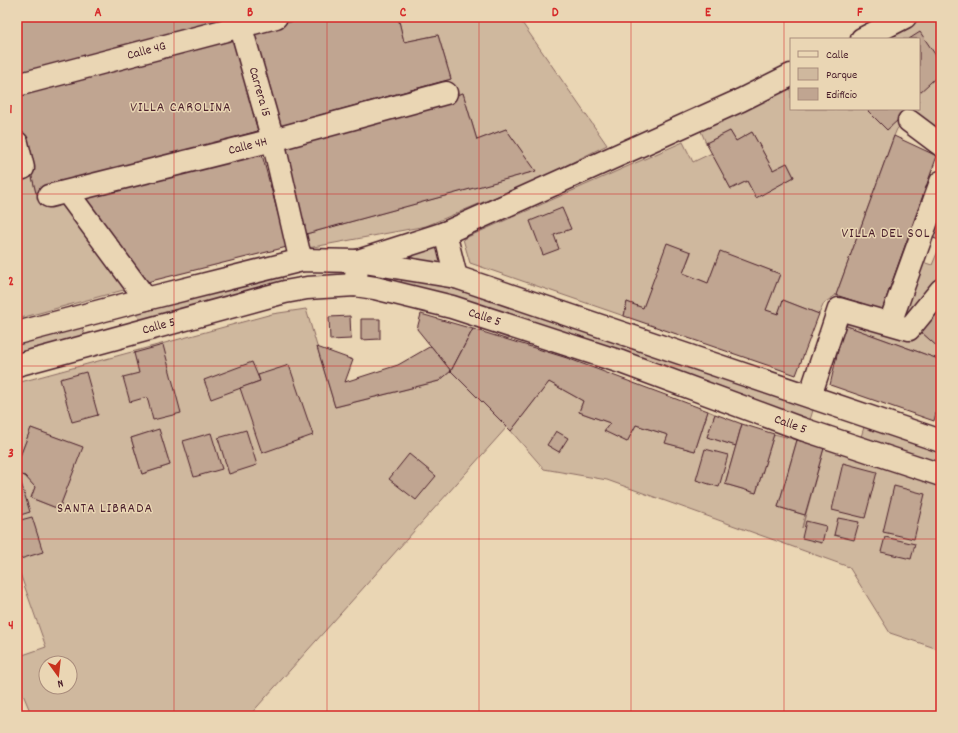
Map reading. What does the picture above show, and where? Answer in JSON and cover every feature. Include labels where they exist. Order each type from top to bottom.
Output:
[{"type":"street","name":"Calle 4G","points":[[17,84],[239,22],[276,17]]},
{"type":"street","points":[[864,38],[905,17]]},
{"type":"street","name":"Carrera 15","points":[[239,22],[273,140],[298,249],[302,260]]},
{"type":"street","points":[[358,261],[445,233],[740,100],[790,75]]},
{"type":"street","name":"Calle 4H","points":[[146,299],[58,194],[273,140],[446,93]]},
{"type":"street","points":[[909,121],[941,146]]},
{"type":"street","points":[[17,143],[23,168]]},
{"type":"street","points":[[890,323],[941,182]]},
{"type":"street","points":[[445,233],[456,277]]},
{"type":"street","points":[[17,333],[302,260],[358,261],[456,277],[941,441]]},
{"type":"street","points":[[355,285],[358,261]]},
{"type":"street","name":"Calle 5","points":[[17,365],[285,292],[307,288],[355,285],[375,288],[452,307],[621,362],[802,429],[941,475]]},
{"type":"street","points":[[810,396],[839,309],[909,328],[941,290]]},
{"type":"green space","points":[[398,17],[518,17],[607,145],[541,178],[426,226],[308,248],[306,234],[535,171],[506,129],[477,140],[463,93],[452,96],[445,81],[451,79],[438,35],[404,42]]},
{"type":"green space","points":[[926,17],[941,17],[941,131],[915,112],[897,129],[836,295],[824,303],[819,314],[783,300],[778,314],[766,310],[780,274],[720,252],[708,283],[683,273],[691,253],[669,244],[643,308],[627,302],[624,316],[470,263],[463,239],[683,142],[693,162],[712,153],[731,189],[747,181],[756,197],[794,177],[787,163],[773,170],[752,132],[736,141],[730,131],[706,143],[700,129],[790,85],[790,110],[920,110],[920,38],[885,38]]},
{"type":"green space","points":[[17,116],[36,193],[50,207],[79,200],[131,288],[17,319]]},
{"type":"green space","points":[[440,242],[443,267],[397,258]]},
{"type":"green space","points":[[941,244],[941,278],[911,317],[899,311],[919,261],[932,265]]},
{"type":"green space","points":[[281,273],[284,284],[140,323],[137,311]]},
{"type":"green space","points":[[402,276],[501,301],[814,407],[810,420],[499,311],[401,285]]},
{"type":"green space","points":[[306,309],[335,407],[439,381],[451,371],[507,427],[249,716],[32,716],[17,680],[17,657],[46,647],[17,565],[17,473],[25,476],[35,487],[31,498],[59,509],[82,447],[31,428],[17,464],[17,383],[272,314]],"holes":[[[159,430],[170,465],[142,474],[131,438]]]},
{"type":"green space","points":[[845,321],[919,330],[941,350],[941,360],[844,325]]},
{"type":"green space","points":[[82,327],[85,336],[17,355],[17,345]]},
{"type":"green space","points":[[549,382],[583,401],[579,412],[610,423],[605,430],[627,442],[636,425],[668,435],[666,443],[695,451],[708,411],[715,414],[707,437],[736,446],[725,484],[756,493],[774,434],[797,440],[778,507],[805,515],[802,528],[824,448],[941,485],[941,650],[890,633],[849,567],[607,480],[544,469],[511,431]]},
{"type":"green space","points":[[864,427],[941,452],[941,463],[861,437]]},
{"type":"building","points":[[17,17],[228,17],[229,21],[17,78]]},
{"type":"building","points":[[312,17],[398,17],[404,42],[438,35],[451,79],[277,127],[249,31]]},
{"type":"building","points":[[920,32],[941,63],[941,73],[920,92],[920,38],[911,38]]},
{"type":"building","points":[[233,38],[258,131],[36,193],[17,116],[17,92]]},
{"type":"building","points":[[463,93],[477,140],[506,129],[536,171],[306,234],[282,144]]},
{"type":"building","points":[[867,110],[909,110],[887,130]]},
{"type":"building","points":[[730,131],[736,141],[752,132],[773,170],[787,163],[794,177],[756,198],[747,181],[731,189],[706,143]]},
{"type":"building","points":[[894,136],[937,156],[882,310],[836,295]]},
{"type":"building","points":[[261,151],[287,247],[143,283],[78,199]]},
{"type":"building","points":[[562,208],[571,229],[554,235],[559,249],[543,255],[530,221]]},
{"type":"building","points":[[941,211],[941,241],[931,237]]},
{"type":"building","points":[[667,243],[691,252],[683,273],[708,283],[720,251],[780,274],[766,310],[778,314],[783,300],[819,314],[796,375],[624,316],[627,302],[643,308]]},
{"type":"building","points":[[941,303],[941,350],[919,330]]},
{"type":"building","points":[[421,314],[473,329],[451,371],[417,329]]},
{"type":"building","points":[[350,316],[351,339],[330,340],[329,317]]},
{"type":"building","points":[[361,319],[380,319],[380,339],[361,340]]},
{"type":"building","points":[[844,325],[941,360],[941,392],[934,421],[830,385]]},
{"type":"building","points":[[473,329],[567,358],[708,411],[695,451],[665,443],[668,435],[636,425],[627,442],[604,431],[610,423],[579,412],[583,401],[549,382],[511,431],[451,371]]},
{"type":"building","points":[[163,345],[181,413],[153,420],[147,397],[130,402],[123,377],[139,373],[134,353]]},
{"type":"building","points":[[431,346],[451,371],[439,381],[335,407],[317,347],[353,360],[345,382],[398,365]]},
{"type":"building","points":[[252,362],[260,381],[211,399],[204,380]]},
{"type":"building","points":[[289,365],[313,435],[262,453],[240,388],[260,381],[258,375]]},
{"type":"building","points":[[86,372],[98,415],[72,422],[60,379]]},
{"type":"building","points":[[715,414],[742,424],[736,446],[707,437]]},
{"type":"building","points":[[742,424],[774,434],[756,493],[725,484]]},
{"type":"building","points":[[31,428],[83,447],[59,509],[31,498],[35,487],[25,476],[17,473],[17,464]]},
{"type":"building","points":[[159,429],[170,465],[142,474],[131,438]]},
{"type":"building","points":[[246,430],[257,465],[229,474],[218,438]]},
{"type":"building","points":[[556,431],[568,438],[559,452],[547,445]]},
{"type":"building","points":[[211,433],[222,469],[194,477],[183,441]]},
{"type":"building","points":[[797,440],[824,448],[805,515],[778,507]]},
{"type":"building","points":[[705,449],[728,455],[719,487],[696,480]]},
{"type":"building","points":[[409,454],[436,476],[416,500],[389,479]]},
{"type":"building","points":[[843,463],[877,472],[865,518],[832,510]]},
{"type":"building","points":[[19,476],[30,512],[17,516],[17,477]]},
{"type":"building","points":[[894,486],[925,494],[914,539],[883,532]]},
{"type":"building","points":[[32,517],[43,552],[17,560],[17,521]]},
{"type":"building","points":[[838,518],[859,522],[854,540],[834,535]]},
{"type":"building","points":[[806,521],[826,526],[822,543],[802,538]]},
{"type":"building","points":[[885,537],[915,544],[911,559],[881,552]]},
{"type":"district","name":"VILLA CAROLINA","points":[[181,108]]},
{"type":"district","name":"VILLA DEL SOL","points":[[886,234]]},
{"type":"district","name":"SANTA LIBRADA","points":[[105,509]]}]
